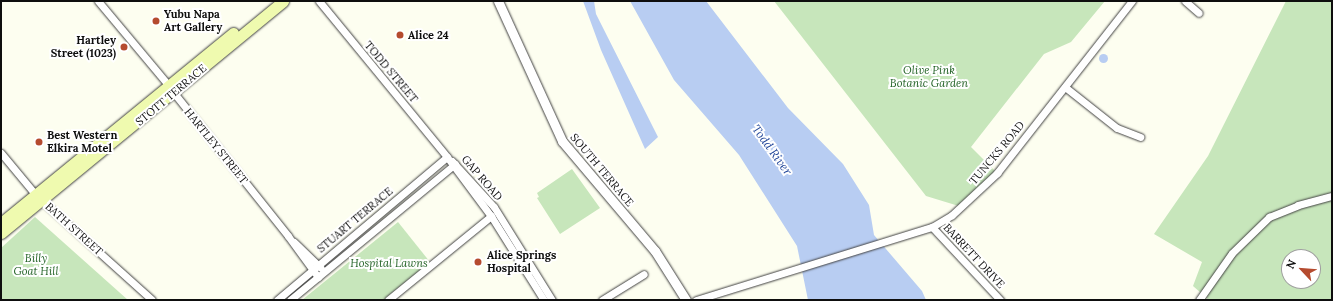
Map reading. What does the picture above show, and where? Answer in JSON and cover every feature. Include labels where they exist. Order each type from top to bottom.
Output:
[{"type":"main road","name":"STOTT TERRACE","points":[[172,89],[272,1]]},
{"type":"main road","name":"STOTT TERRACE","points":[[1,223],[38,197],[283,1]]},
{"type":"main road","name":"STOTT TERRACE","points":[[1,233],[38,197]]},
{"type":"street","name":"HARTLEY STREET","points":[[98,1],[172,89],[288,236],[318,277]]},
{"type":"street","name":"TODD STREET","points":[[319,1],[447,156]]},
{"type":"street","name":"SOUTH TERRACE","points":[[498,1],[562,141],[654,251],[686,300]]},
{"type":"street","name":"TUNCKS ROAD","points":[[696,300],[932,227],[962,207],[982,188],[1065,87],[1132,1]]},
{"type":"street","points":[[1184,1],[1199,13]]},
{"type":"street","points":[[1065,87],[1117,128],[1140,137]]},
{"type":"street","name":"BATH STREET","points":[[1,153],[38,197],[152,300]]},
{"type":"street","name":"GAP ROAD","points":[[447,156],[491,216],[544,300]]},
{"type":"street","name":"STUART TERRACE","points":[[277,300],[447,156]]},
{"type":"street","name":"GAP ROAD","points":[[454,165],[494,207],[552,300]]},
{"type":"street","name":"STUART TERRACE","points":[[290,300],[454,165]]},
{"type":"street","points":[[1199,300],[1232,253],[1270,217],[1304,203],[1332,196]]},
{"type":"street","points":[[388,300],[491,216]]},
{"type":"street","name":"BARRETT DRIVE","points":[[932,227],[1000,300]]},
{"type":"street","name":"HARTLEY STREET","points":[[288,236],[324,272]]},
{"type":"street","points":[[602,300],[644,274]]},
{"type":"green space","name":"Olive Pink Botanic Garden","points":[[774,1],[1105,1],[1071,42],[1044,54],[971,147],[997,173],[962,207],[926,196]]},
{"type":"green space","points":[[1286,1],[1332,1],[1332,300],[1209,300],[1193,286],[1202,262],[1154,234],[1208,156]]},
{"type":"green space","points":[[572,169],[600,208],[560,234],[537,198],[539,197],[537,193]]},
{"type":"green space","name":"Billy Goat Hill","points":[[35,217],[128,300],[1,300],[1,248]]},
{"type":"green space","name":"Hospital Lawns","points":[[398,222],[430,262],[383,300],[302,300]]},
{"type":"water","points":[[583,1],[594,1],[596,14],[658,137],[645,149],[601,50]]},
{"type":"water","name":"Todd River","points":[[630,1],[706,1],[788,108],[843,164],[869,205],[874,235],[922,291],[926,300],[808,300],[797,246],[739,155],[674,80]]},
{"type":"water","points":[[1101,54],[1105,54],[1107,58],[1105,62],[1101,62],[1099,60],[1099,56]]},
{"type":"place","name":"Yubu Napa Art Gallery","points":[[156,21]]},
{"type":"place","name":"Alice 24","points":[[400,35]]},
{"type":"place","name":"Hartley Street (1023)","points":[[124,47]]},
{"type":"place","name":"Best Western Elkira Motel","points":[[39,142]]},
{"type":"place","name":"Alice Springs Hospital","points":[[478,262]]}]
